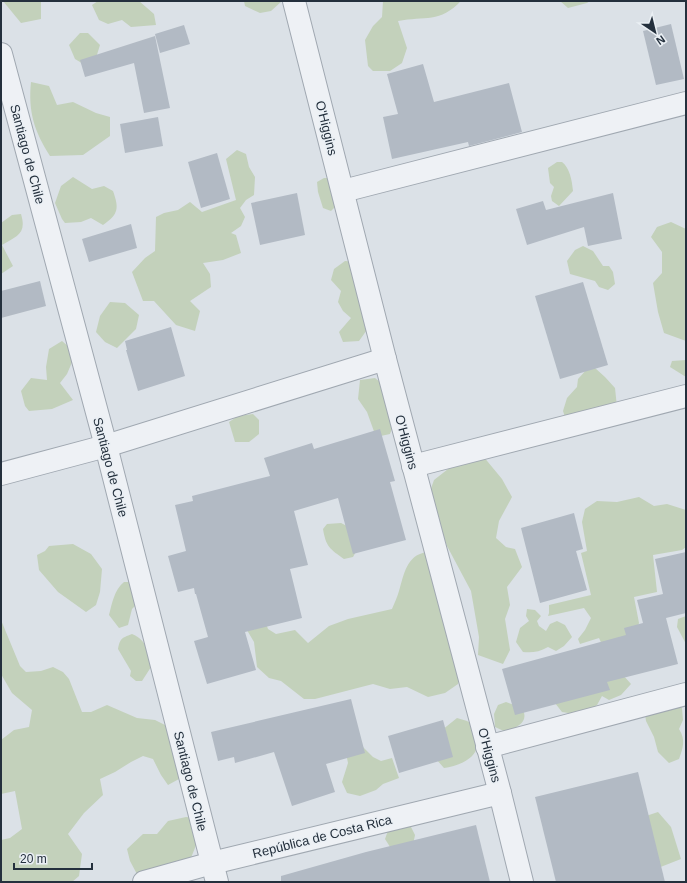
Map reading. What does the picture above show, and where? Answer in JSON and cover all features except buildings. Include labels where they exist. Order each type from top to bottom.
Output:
[{"type":"street","name":"O'Higgins","points":[[294,1],[385,359],[500,793],[522,882]]},
{"type":"street","name":"Santiago de Chile","points":[[1,54],[106,446],[215,873]]},
{"type":"street","points":[[343,191],[686,102]]},
{"type":"street","points":[[1,474],[106,446],[385,359]]},
{"type":"street","points":[[413,466],[686,396]]},
{"type":"street","points":[[487,747],[686,694]]},
{"type":"street","name":"República de Costa Rica","points":[[144,882],[215,873],[500,793]]},
{"type":"green space","points":[[3,1],[41,1],[41,19],[21,23]]},
{"type":"green space","points":[[98,1],[139,1],[154,14],[156,25],[131,27],[122,20],[108,24],[99,20],[92,5]]},
{"type":"green space","points":[[244,1],[282,1],[271,11],[260,13],[245,6]]},
{"type":"green space","points":[[383,1],[461,1],[446,13],[439,16],[398,21],[407,48],[402,63],[390,71],[373,71],[368,66],[365,40],[373,26],[382,17]]},
{"type":"green space","points":[[560,1],[590,1],[568,8]]},
{"type":"green space","points":[[80,33],[88,33],[100,45],[95,61],[85,65],[75,59],[69,45]]},
{"type":"green space","points":[[31,82],[49,86],[57,105],[73,102],[96,113],[110,117],[110,136],[83,155],[50,156],[44,147],[33,120],[30,102]]},
{"type":"green space","points":[[237,150],[246,154],[249,167],[255,177],[254,195],[246,200],[240,208],[245,217],[241,226],[231,233],[236,235],[241,253],[223,260],[203,263],[210,274],[211,287],[190,301],[200,311],[195,331],[176,325],[154,301],[143,301],[132,272],[145,258],[155,251],[156,217],[164,213],[178,210],[190,202],[202,212],[236,200],[226,159]]},
{"type":"green space","points":[[557,162],[562,162],[569,171],[573,191],[559,206],[552,201],[551,196],[554,187],[550,183],[548,168]]},
{"type":"green space","points":[[73,177],[92,189],[104,186],[113,191],[117,206],[115,214],[103,225],[91,218],[81,222],[65,223],[62,219],[55,203],[61,186]]},
{"type":"green space","points":[[324,178],[330,178],[339,203],[331,211],[323,208],[318,192],[317,182]]},
{"type":"green space","points":[[21,214],[23,221],[22,230],[16,237],[2,245],[13,266],[1,274],[1,223],[12,215]]},
{"type":"green space","points":[[671,222],[686,229],[686,341],[664,333],[658,312],[653,283],[662,273],[662,252],[651,237],[657,227]]},
{"type":"green space","points":[[583,246],[593,251],[603,266],[609,266],[613,272],[615,284],[608,290],[599,287],[595,281],[570,274],[567,261],[575,250]]},
{"type":"green space","points":[[345,261],[357,262],[369,327],[359,341],[343,342],[339,332],[351,318],[343,311],[338,302],[341,291],[331,280],[334,269]]},
{"type":"green space","points":[[110,302],[125,303],[139,315],[136,329],[117,348],[105,342],[96,332],[100,316]]},
{"type":"green space","points":[[62,341],[76,353],[67,374],[60,383],[73,400],[52,409],[29,411],[25,406],[21,391],[31,378],[47,380],[46,367],[49,349]]},
{"type":"green space","points":[[686,360],[686,377],[670,367],[672,361]]},
{"type":"green space","points":[[588,368],[595,368],[615,388],[617,407],[567,423],[563,411],[567,398],[577,387],[578,379]]},
{"type":"green space","points":[[375,378],[386,387],[395,420],[390,434],[376,437],[367,412],[358,399],[360,380]]},
{"type":"green space","points":[[253,414],[259,420],[259,434],[249,442],[235,442],[229,422],[238,416]]},
{"type":"green space","points":[[483,456],[502,479],[512,497],[499,521],[496,538],[506,547],[515,549],[522,567],[507,587],[510,605],[505,619],[510,650],[503,664],[478,655],[479,637],[471,591],[447,546],[429,494],[434,480],[457,462]]},
{"type":"green space","points":[[639,497],[654,506],[667,504],[686,510],[686,547],[682,550],[653,555],[657,592],[634,597],[639,623],[635,638],[605,651],[599,638],[580,644],[578,639],[585,630],[591,618],[584,608],[548,616],[549,605],[591,595],[581,553],[587,551],[582,522],[585,509],[597,501],[617,502]]},
{"type":"green space","points":[[341,523],[351,528],[358,548],[353,557],[344,559],[329,547],[323,529],[327,524]]},
{"type":"green space","points":[[73,544],[91,554],[102,569],[100,592],[96,605],[86,612],[58,592],[39,570],[37,555],[45,551],[49,546]]},
{"type":"green space","points":[[427,552],[437,580],[433,587],[439,594],[460,675],[458,684],[445,693],[428,697],[407,687],[390,689],[373,684],[315,699],[304,699],[281,681],[269,678],[257,667],[254,642],[241,620],[253,589],[268,629],[276,634],[295,630],[308,643],[329,626],[348,619],[392,609],[410,561],[414,557]]},
{"type":"green space","points":[[124,582],[131,582],[136,605],[132,609],[128,625],[119,628],[109,615],[116,593]]},
{"type":"green space","points":[[527,609],[535,610],[541,616],[537,621],[539,626],[546,631],[550,624],[557,621],[565,625],[572,637],[564,646],[556,651],[548,647],[536,652],[523,652],[516,642],[520,628],[529,621],[526,616]]},
{"type":"green space","points":[[686,616],[686,644],[677,627],[678,619]]},
{"type":"green space","points":[[1,620],[20,666],[26,672],[41,671],[53,667],[63,672],[69,679],[82,712],[91,712],[107,705],[137,718],[155,720],[165,725],[176,758],[179,779],[168,785],[153,759],[143,756],[100,779],[103,795],[84,813],[68,834],[82,854],[79,876],[72,882],[1,882],[1,840],[10,838],[22,829],[15,791],[1,794],[1,740],[14,730],[29,727],[32,710],[12,693],[1,674]]},
{"type":"green space","points":[[132,634],[141,640],[149,656],[151,667],[142,681],[136,681],[130,676],[131,671],[118,649],[119,643],[122,639]]},
{"type":"green space","points":[[623,675],[631,684],[621,695],[609,700],[602,696],[597,705],[581,715],[562,712],[555,703]]},
{"type":"green space","points":[[671,700],[682,708],[683,720],[679,729],[683,737],[683,744],[679,759],[669,763],[658,752],[654,737],[646,721],[644,707]]},
{"type":"green space","points":[[506,702],[522,708],[524,717],[518,726],[506,732],[495,727],[494,714],[498,705]]},
{"type":"green space","points":[[457,718],[467,721],[475,726],[477,741],[476,751],[465,762],[444,768],[436,759],[442,730]]},
{"type":"green space","points":[[362,746],[373,757],[381,761],[392,758],[399,778],[383,784],[376,790],[360,796],[347,793],[342,782],[348,763],[346,753]]},
{"type":"green space","points":[[658,812],[671,827],[681,859],[658,868],[643,817]]},
{"type":"green space","points":[[186,817],[204,819],[197,843],[188,865],[138,876],[130,861],[127,849],[143,834],[157,834],[168,821]]},
{"type":"green space","points":[[410,825],[415,835],[413,845],[392,850],[385,839],[389,828]]}]
